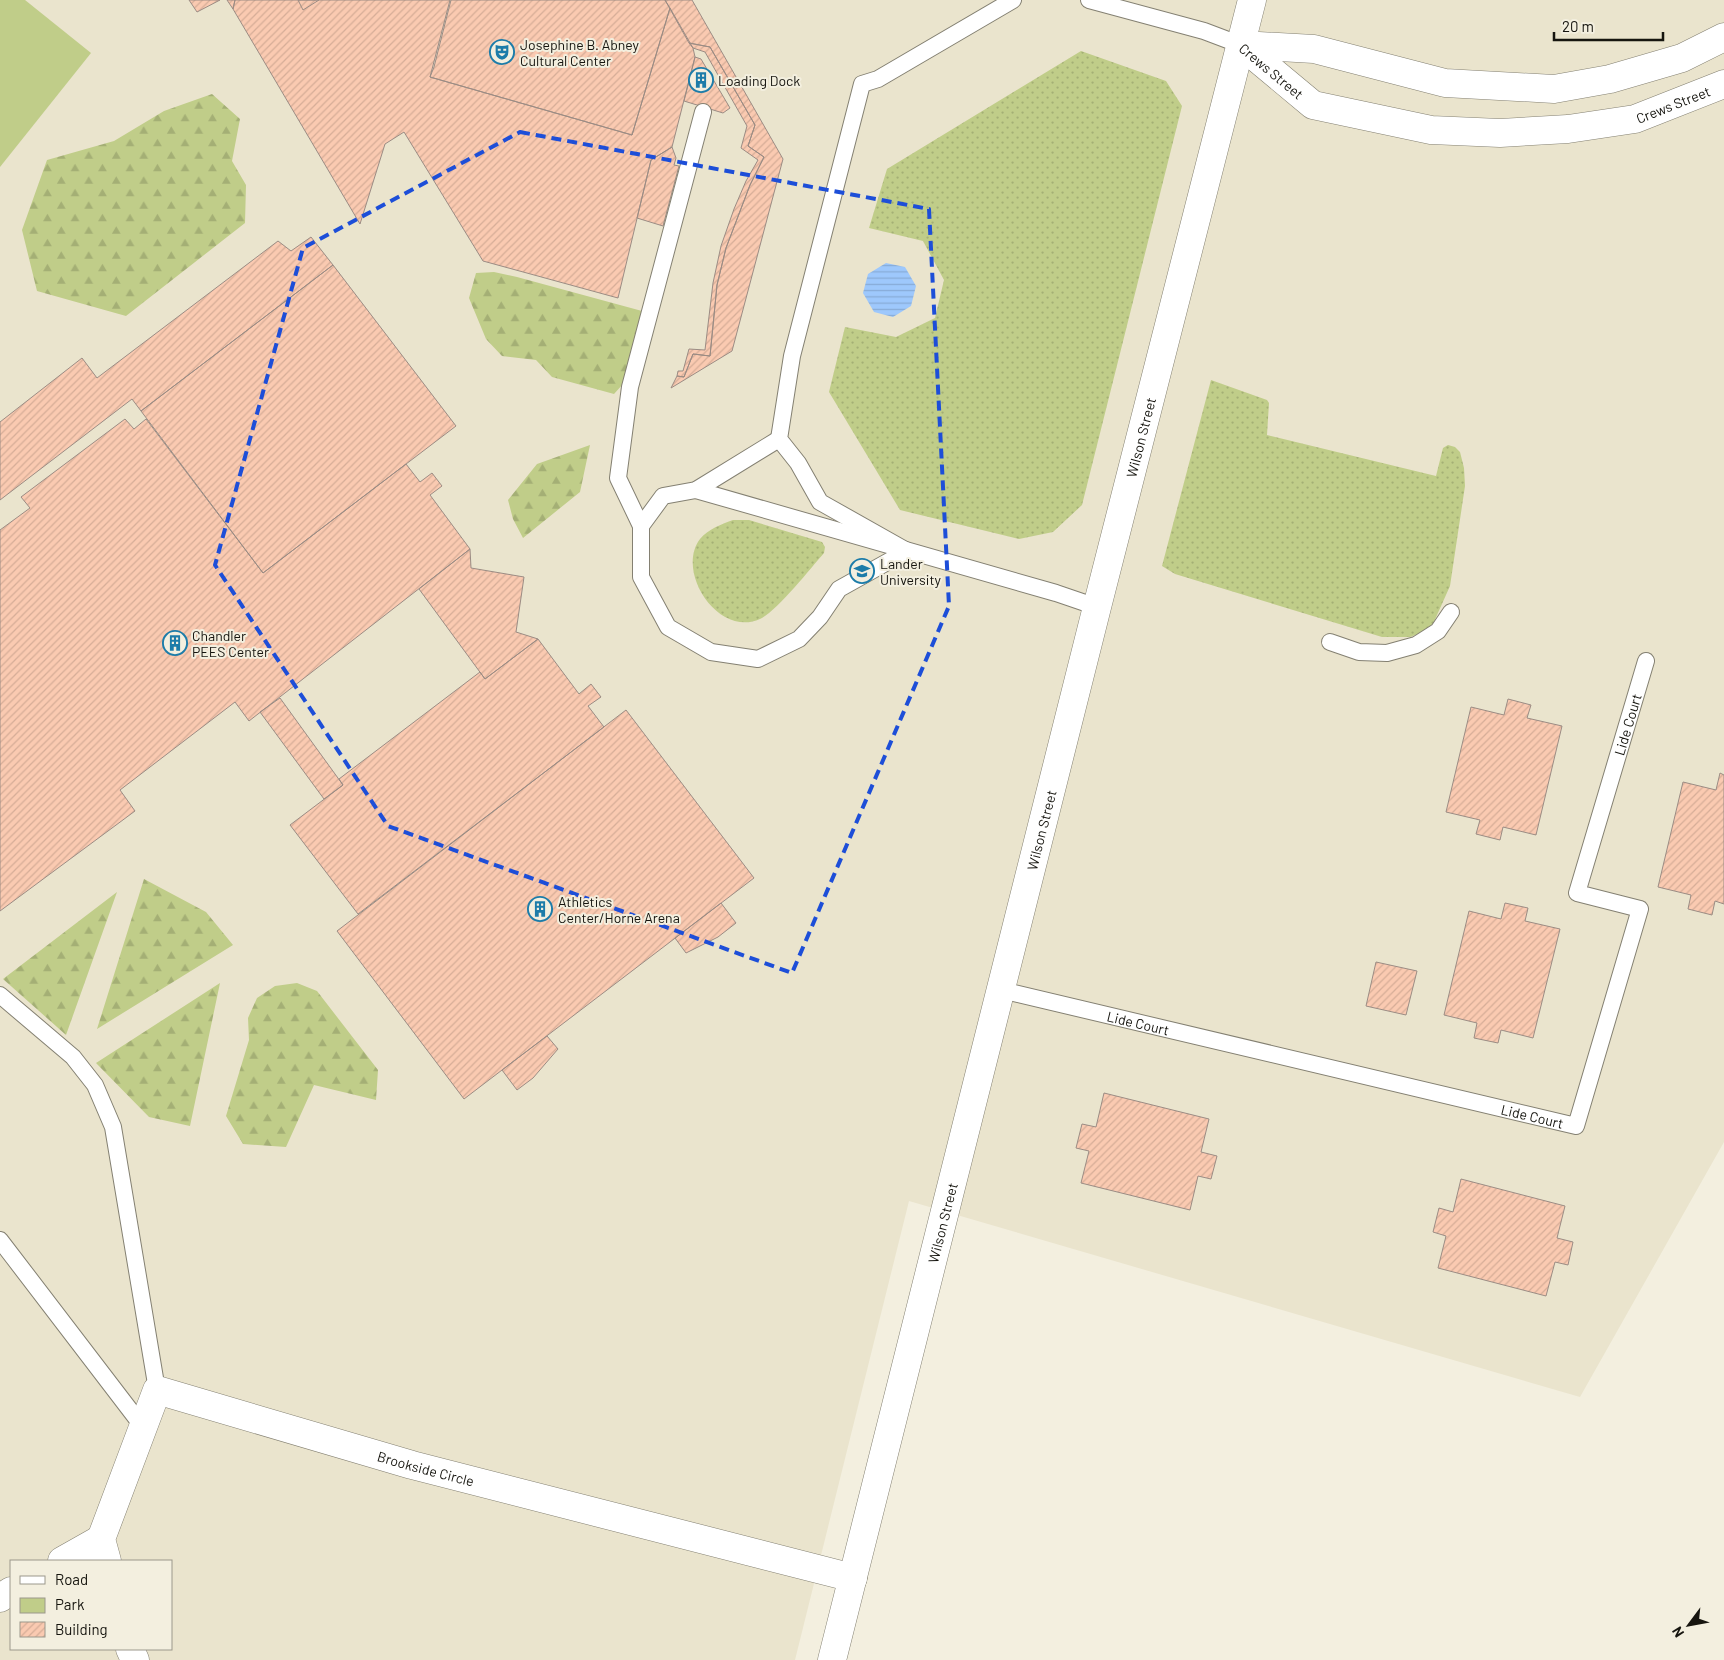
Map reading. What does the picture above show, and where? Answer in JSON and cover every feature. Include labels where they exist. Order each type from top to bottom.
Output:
[{"type":"street","name":"Wilson Street","points":[[832,1660],[1252,0]]},
{"type":"street","name":"Crews Street","points":[[1241,45],[1314,49],[1444,83],[1554,89],[1610,79],[1682,58],[1724,37]]},
{"type":"street","name":"Crews Street","points":[[1241,45],[1313,105],[1431,130],[1500,133],[1568,130],[1635,119],[1724,84]]},
{"type":"street","name":"Brookside Circle","points":[[157,1390],[412,1465],[852,1578]]},
{"type":"street","points":[[66,1560],[104,1550],[143,1427],[157,1390]]},
{"type":"lane","points":[[907,551],[820,502],[798,463],[779,439],[792,356],[862,84],[878,79],[1013,0]]},
{"type":"lane","points":[[1089,0],[1204,31],[1241,45]]},
{"type":"lane","points":[[703,112],[630,387],[618,478],[641,526],[641,577],[668,627],[711,652],[758,659],[799,638],[820,617],[839,589],[907,551]]},
{"type":"lane","points":[[641,526],[663,496],[696,490],[779,439]]},
{"type":"lane","points":[[696,490],[1056,593],[1097,607]]},
{"type":"lane","points":[[1330,642],[1359,652],[1387,653],[1416,645],[1438,631],[1451,612]]},
{"type":"lane","name":"Lide Court","points":[[1001,990],[1576,1126],[1640,909],[1577,893],[1646,661]]},
{"type":"lane","points":[[0,995],[73,1057],[96,1085],[113,1126],[157,1390]]},
{"type":"lane","points":[[0,1240],[143,1427]]},
{"type":"highlighted area","points":[[520,132],[929,209],[949,606],[792,973],[388,826],[215,565],[303,248]]},
{"type":"shaded area","name":"Lander University","points":[[0,0],[1724,0],[1724,1142],[1580,1397],[909,1201],[795,1660],[0,1660]]},
{"type":"green space","points":[[0,0],[25,0],[91,53],[0,167]]},
{"type":"green space","points":[[1081,51],[1166,81],[1182,106],[1082,505],[1053,532],[1019,539],[900,510],[829,392],[845,327],[896,337],[935,318],[944,280],[923,241],[869,228],[887,169]]},
{"type":"green space","points":[[212,94],[240,119],[232,161],[246,185],[245,223],[126,316],[37,291],[22,230],[47,160],[114,141],[164,111]]},
{"type":"green space","points":[[494,272],[642,311],[623,384],[614,394],[552,377],[536,360],[502,356],[486,339],[469,298],[476,273]]},
{"type":"green space","points":[[1211,380],[1267,400],[1269,403],[1267,435],[1436,476],[1443,448],[1448,445],[1455,447],[1460,452],[1464,468],[1465,486],[1450,586],[1433,624],[1423,632],[1410,637],[1382,637],[1175,574],[1162,566]]},
{"type":"green space","points":[[590,445],[580,492],[523,538],[513,519],[508,500],[537,464]]},
{"type":"green space","points":[[733,520],[749,520],[822,542],[825,547],[824,553],[775,608],[760,619],[745,622],[730,619],[716,611],[705,598],[697,584],[693,568],[694,553],[703,535]]},
{"type":"green space","points":[[144,879],[206,912],[233,945],[97,1029]]},
{"type":"green space","points":[[117,892],[66,1035],[3,979]]},
{"type":"green space","points":[[220,983],[190,1126],[149,1117],[96,1063]]},
{"type":"green space","points":[[297,983],[317,991],[378,1070],[376,1100],[314,1085],[286,1147],[243,1144],[226,1116],[249,1040],[248,1018],[257,998],[275,986]]},
{"type":"water","points":[[886,263],[905,267],[916,286],[911,306],[893,317],[874,312],[863,293],[868,274]]},
{"type":"building","points":[[189,0],[220,0],[197,12]]},
{"type":"building","points":[[227,0],[235,0],[233,9]]},
{"type":"building","name":"Josephine B. Abney Cultural Center","points":[[235,0],[450,0],[430,77],[632,135],[670,8],[693,48],[695,57],[672,147],[651,160],[618,298],[483,261],[404,132],[385,144],[360,224],[233,9]]},
{"type":"building","points":[[298,0],[319,0],[303,10]]},
{"type":"building","points":[[451,0],[665,0],[670,8],[632,135],[430,77]]},
{"type":"building","points":[[665,0],[692,0],[783,159],[732,351],[671,388],[677,376],[684,377],[693,354],[710,356],[717,285],[726,248],[750,185],[764,157],[748,146],[755,125],[710,47],[689,43]]},
{"type":"building","points":[[689,43],[710,47],[755,125],[748,146],[764,157],[750,185],[726,248],[717,285],[710,356],[693,354],[684,377],[677,376],[678,371],[683,371],[689,349],[705,350],[713,283],[721,246],[746,181],[758,160],[741,148],[747,126],[705,52],[693,48]]},
{"type":"building","name":"Loading Dock","points":[[695,57],[701,59],[730,108],[723,113],[684,101]]},
{"type":"building","points":[[672,147],[676,158],[674,165],[679,166],[663,226],[637,218],[651,160]]},
{"type":"building","points":[[311,237],[333,265],[141,411],[132,399],[0,500],[0,422],[82,358],[97,378],[278,241],[291,251]]},
{"type":"building","points":[[333,265],[456,426],[263,573],[141,411]]},
{"type":"building","name":"Chandler PEES Center","points":[[125,419],[134,429],[146,419],[263,573],[406,464],[420,482],[432,473],[442,486],[430,495],[470,549],[249,721],[235,702],[120,790],[135,811],[0,911],[0,530],[30,508],[21,497]]},
{"type":"building","points":[[470,549],[471,568],[524,577],[516,632],[538,639],[485,679],[419,589]]},
{"type":"building","points":[[538,639],[579,694],[591,684],[601,697],[588,706],[604,727],[358,914],[290,825],[343,785],[339,779],[480,672],[485,679]]},
{"type":"building","points":[[280,698],[343,785],[324,799],[260,712]]},
{"type":"building","points":[[1508,699],[1531,705],[1527,718],[1562,726],[1536,835],[1503,827],[1500,840],[1476,834],[1480,820],[1446,812],[1471,707],[1504,715]]},
{"type":"building","name":"Athletics Center/Horne Arena","points":[[626,710],[754,878],[464,1099],[337,931]]},
{"type":"building","points":[[1720,773],[1724,775],[1724,904],[1715,901],[1712,915],[1688,909],[1691,895],[1658,887],[1683,782],[1716,790]]},
{"type":"building","points":[[721,903],[736,923],[718,937],[686,953],[675,938]]},
{"type":"building","points":[[1505,903],[1528,908],[1525,921],[1560,929],[1533,1038],[1501,1030],[1498,1043],[1474,1038],[1477,1023],[1444,1015],[1469,911],[1501,919]]},
{"type":"building","points":[[1376,962],[1417,971],[1406,1015],[1366,1006]]},
{"type":"building","points":[[547,1036],[558,1049],[533,1078],[517,1090],[502,1070]]},
{"type":"building","points":[[1104,1093],[1209,1119],[1201,1152],[1217,1156],[1211,1179],[1198,1176],[1190,1210],[1081,1183],[1089,1151],[1076,1148],[1082,1124],[1096,1127]]},
{"type":"building","points":[[1461,1179],[1565,1206],[1557,1238],[1573,1242],[1568,1265],[1555,1262],[1546,1296],[1438,1268],[1446,1236],[1433,1232],[1439,1208],[1453,1212]]},
{"type":"place","name":"Josephine B. Abney Cultural Center","points":[[502,52]]},
{"type":"place","name":"Loading Dock","points":[[701,80]]},
{"type":"place","name":"Lander University","points":[[862,571]]},
{"type":"place","name":"Chandler PEES Center","points":[[175,643]]},
{"type":"place","name":"Athletics Center/Horne Arena","points":[[540,909]]}]
